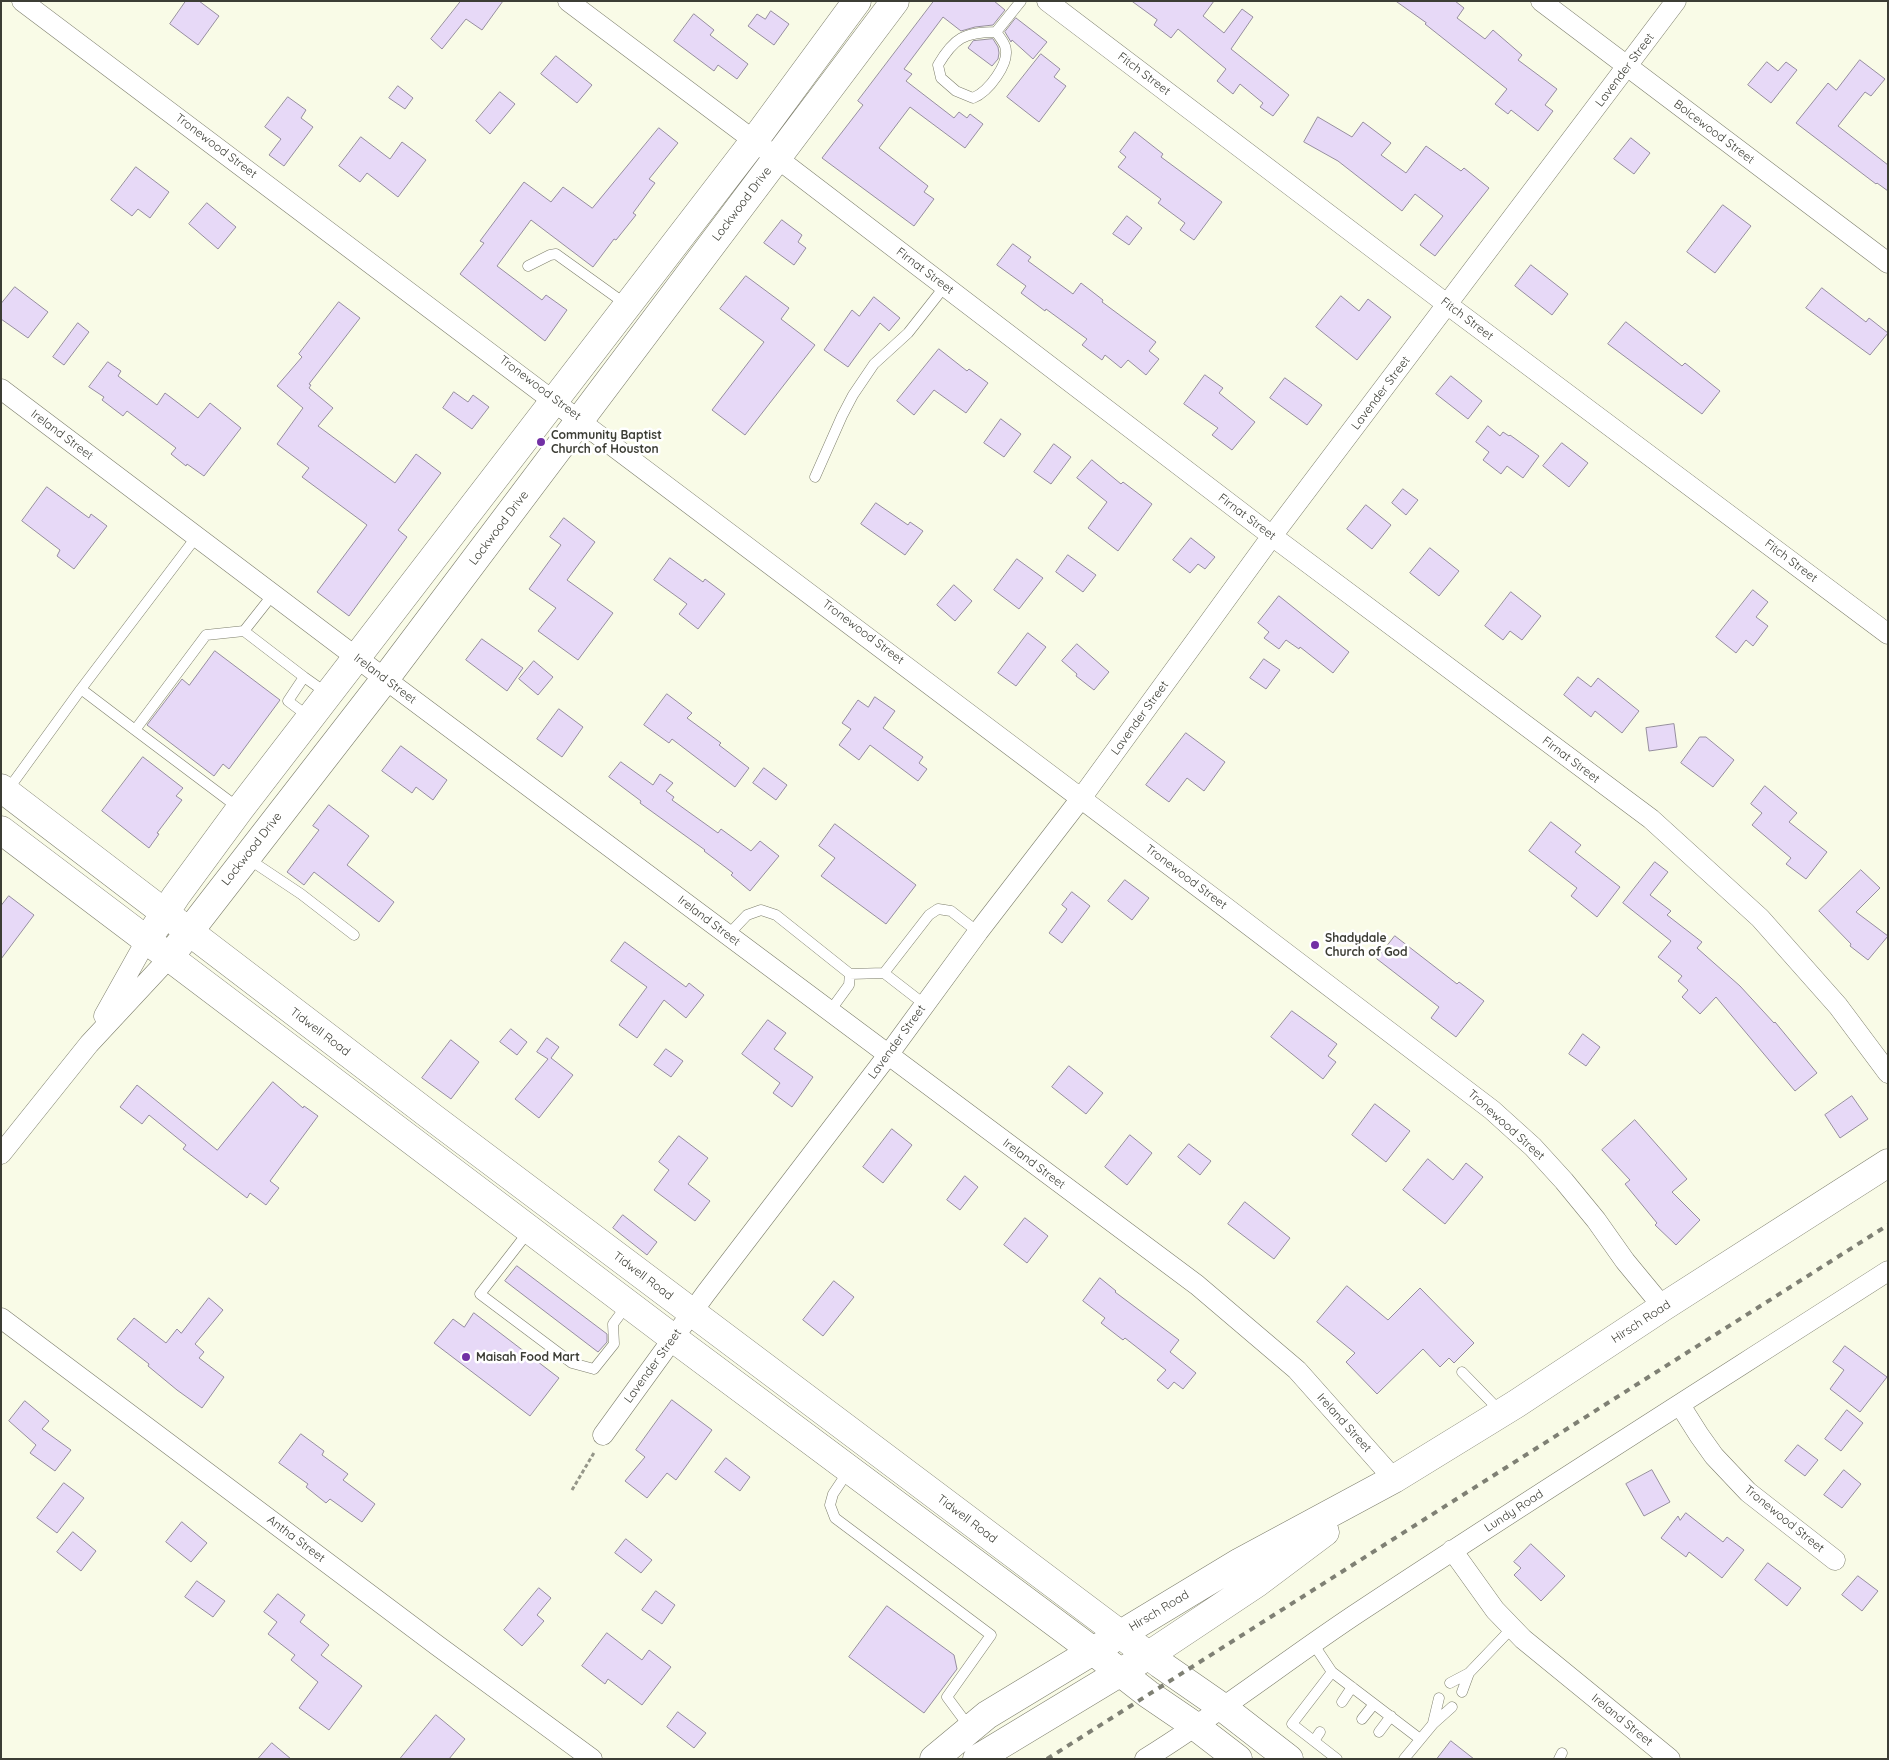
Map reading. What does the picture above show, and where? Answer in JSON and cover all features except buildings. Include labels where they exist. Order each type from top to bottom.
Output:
[{"type":"main road","name":"Lockwood Drive","points":[[146,941],[164,913],[240,809],[754,141],[857,1]]},
{"type":"main road","name":"Lockwood Drive","points":[[169,958],[385,679],[896,1]]},
{"type":"main road","name":"Tidwell Road","points":[[4,790],[432,1118],[1149,1656],[1222,1707],[1289,1759]]},
{"type":"main road","points":[[1,830],[413,1143],[1093,1650],[1148,1694],[1195,1726],[1238,1759]]},
{"type":"main road","points":[[413,1143],[432,1118]]},
{"type":"main road","name":"Hirsch Road","points":[[934,1759],[987,1715],[1240,1562],[1394,1479],[1502,1412],[1888,1163]]},
{"type":"main road","points":[[850,1470],[868,1444]]},
{"type":"main road","name":"Hirsch Road","points":[[977,1759],[1149,1656],[1257,1583],[1394,1479]]},
{"type":"street","name":"Tronewood Street","points":[[22,1],[556,400],[1082,797],[1492,1110],[1533,1147],[1564,1180],[1596,1220],[1625,1262],[1663,1307]]},
{"type":"street","name":"Firnat Street","points":[[568,1],[1272,536],[1651,819],[1760,918],[1838,1006],[1888,1073]]},
{"type":"street","name":"Fitch Street","points":[[1047,1],[1448,305],[1888,634]]},
{"type":"street","name":"Boicewood Street","points":[[1541,1],[1888,263]]},
{"type":"street","name":"Lavender Street","points":[[604,1435],[692,1312],[1082,797],[1272,536],[1628,68],[1676,1]]},
{"type":"street","name":"Ireland Street","points":[[1,389],[274,593],[385,679],[1196,1285],[1297,1370],[1394,1479]]},
{"type":"street","name":"Lockwood Drive","points":[[89,1044],[146,941]]},
{"type":"street","name":"Lockwood Drive","points":[[1,1154],[89,1044],[169,958]]},
{"type":"street","name":"Lundy Road","points":[[1145,1759],[1195,1726],[1312,1642],[1452,1550],[1888,1271]]},
{"type":"street","name":"Antha Street","points":[[1,1318],[438,1646],[592,1759]]},
{"type":"street","name":"Tronewood Street","points":[[1680,1405],[1714,1456],[1748,1492],[1835,1560]]},
{"type":"street","name":"Ireland Street","points":[[1452,1550],[1495,1610],[1522,1639],[1670,1759]]},
{"type":"lane","points":[[996,32],[1005,47],[1006,58],[1000,71],[982,94],[973,98],[956,91],[941,78],[938,66],[947,49],[969,33],[996,32],[1021,1]]},
{"type":"lane","points":[[528,266],[556,254],[628,306]]},
{"type":"lane","points":[[815,477],[842,416],[858,387],[874,364],[908,333],[945,286]]},
{"type":"lane","points":[[4,790],[198,536]]},
{"type":"lane","points":[[244,631],[274,593]]},
{"type":"lane","points":[[135,730],[206,635],[244,631],[328,694]]},
{"type":"lane","points":[[304,677],[288,700],[310,718]]},
{"type":"lane","points":[[81,689],[240,809]]},
{"type":"lane","points":[[246,857],[300,894],[354,935]]},
{"type":"lane","points":[[884,973],[929,915],[938,909],[951,911],[978,932]]},
{"type":"lane","points":[[728,936],[747,915],[762,910],[776,914],[850,974],[884,973],[924,1004]]},
{"type":"lane","points":[[830,1011],[849,985],[850,974]]},
{"type":"lane","points":[[529,1230],[480,1294],[572,1363],[594,1369],[614,1344],[612,1324],[628,1304]]},
{"type":"lane","points":[[1462,1372],[1502,1412]]},
{"type":"lane","points":[[850,1470],[833,1494],[830,1505],[835,1518],[990,1635],[947,1697],[970,1729]]},
{"type":"lane","points":[[1450,1682],[1469,1673],[1512,1628]]},
{"type":"lane","points":[[1312,1642],[1332,1672],[1420,1739]]},
{"type":"lane","points":[[1332,1672],[1292,1724],[1317,1736],[1336,1754]]},
{"type":"lane","points":[[1462,1692],[1469,1673]]},
{"type":"lane","points":[[1342,1702],[1352,1687]]},
{"type":"lane","points":[[1432,1724],[1439,1698]]},
{"type":"lane","points":[[1362,1719],[1374,1704]]},
{"type":"lane","points":[[1404,1759],[1432,1724],[1452,1707]]},
{"type":"lane","points":[[1379,1732],[1391,1716]]},
{"type":"path","points":[[572,1490],[604,1435]]},
{"type":"railway","points":[[1047,1759],[1888,1225]]},
{"type":"place","name":"Community Baptist Church of Houston","points":[[541,442]]},
{"type":"place","name":"Shadydale Church of God","points":[[1315,945]]},
{"type":"place","name":"Maisah Food Mart","points":[[466,1357]]}]
